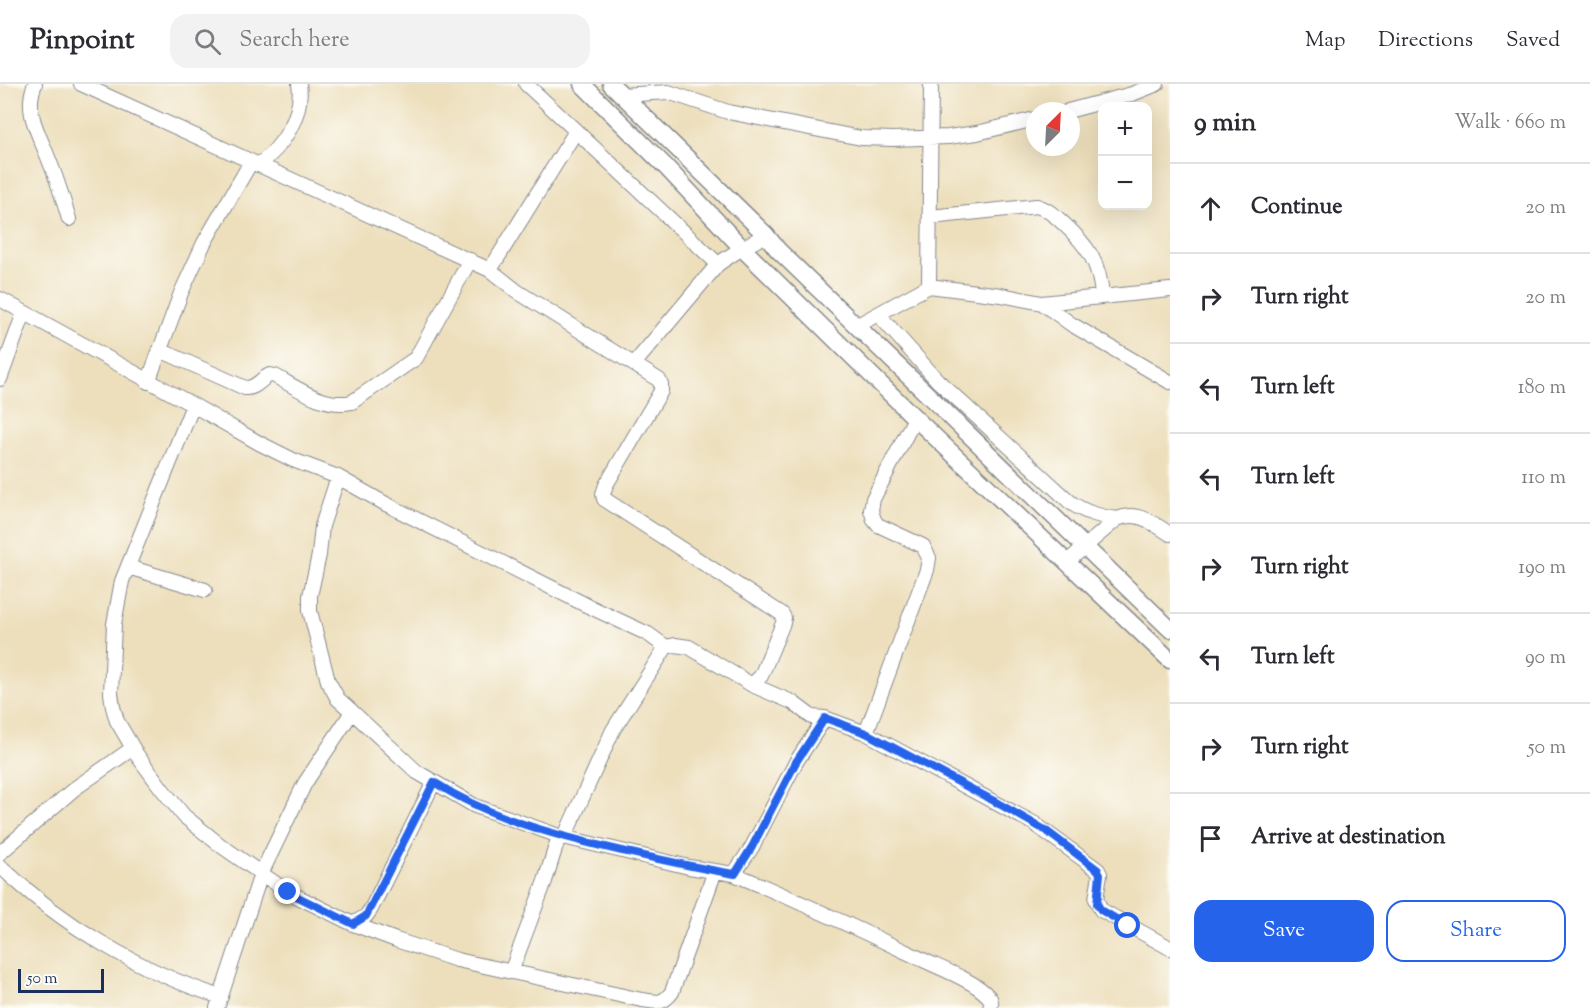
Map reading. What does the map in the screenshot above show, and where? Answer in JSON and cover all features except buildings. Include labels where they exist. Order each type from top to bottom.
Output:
[{"type":"main road","points":[[582,84],[666,167],[742,248],[915,418],[1170,660]]},
{"type":"main road","points":[[616,89],[766,235],[778,250],[1170,629]]},
{"type":"street","points":[[35,84],[30,98],[32,119],[50,161],[69,219]]},
{"type":"street","points":[[81,84],[490,270],[518,292],[659,380],[661,391],[606,485],[604,499],[782,614],[784,618],[779,634],[761,676],[752,685]]},
{"type":"street","points":[[148,382],[181,293],[204,243],[255,164],[270,156],[281,143],[300,100],[299,84]]},
{"type":"street","points":[[526,84],[718,264]]},
{"type":"street","points":[[668,92],[680,84]]},
{"type":"street","points":[[929,286],[931,84]]},
{"type":"street","points":[[1080,108],[1132,94],[1157,84]]},
{"type":"street","points":[[616,89],[668,92],[728,112],[861,138],[929,138],[978,133],[1026,121]]},
{"type":"street","points":[[490,270],[576,131]]},
{"type":"street","points":[[930,217],[1037,206],[1044,208],[1084,243],[1095,261],[1101,280],[1102,297]]},
{"type":"street","points":[[634,364],[718,264],[766,235]]},
{"type":"street","points":[[160,350],[245,388],[256,385],[270,375],[324,402],[342,404],[352,402],[416,358],[470,260]]},
{"type":"street","points":[[856,326],[929,286],[1001,295],[1042,303],[1170,290]]},
{"type":"street","points":[[0,300],[258,443],[293,460],[338,477],[384,503],[648,634],[666,647]]},
{"type":"street","points":[[1042,303],[1071,324],[1170,382]]},
{"type":"street","points":[[0,379],[24,313]]},
{"type":"street","points":[[878,314],[938,381],[1070,502],[1093,515],[1117,519],[1135,515],[1170,534]]},
{"type":"street","points":[[193,405],[122,580],[114,624],[111,693],[117,721],[133,748],[184,816],[220,845],[288,892],[353,924],[457,960],[642,1000],[661,1002],[666,1000],[672,992],[715,871]]},
{"type":"street","points":[[866,733],[927,570],[929,558],[922,546],[878,525],[871,510],[876,492],[915,418]]},
{"type":"street","points":[[338,477],[322,526],[319,555],[310,596],[310,611],[328,681],[339,699],[408,764],[475,806],[561,837],[689,867],[735,874],[801,902],[982,990],[990,997],[992,1003],[990,1008]]},
{"type":"street","points":[[1067,562],[1117,519]]},
{"type":"street","points":[[128,567],[205,590]]},
{"type":"street","points":[[511,972],[561,837],[614,730],[666,647],[675,645],[689,647],[752,685],[792,702],[812,717],[825,718],[866,733],[1045,830],[1098,870],[1100,874],[1096,899],[1101,910],[1170,948]]},
{"type":"street","points":[[0,866],[46,906],[130,960],[219,1003],[261,874],[305,783],[352,712]]},
{"type":"street","points":[[735,874],[752,847],[796,762],[825,718]]},
{"type":"street","points":[[0,853],[74,789],[133,748]]},
{"type":"street","points":[[353,924],[366,916],[371,909],[434,782]]},
{"type":"route","points":[[288,892],[353,924],[366,916],[434,782],[475,806],[559,836],[689,867],[735,874],[752,847],[796,762],[825,718],[866,733],[1045,830],[1098,870],[1100,874],[1097,904],[1101,910],[1128,926]]}]
